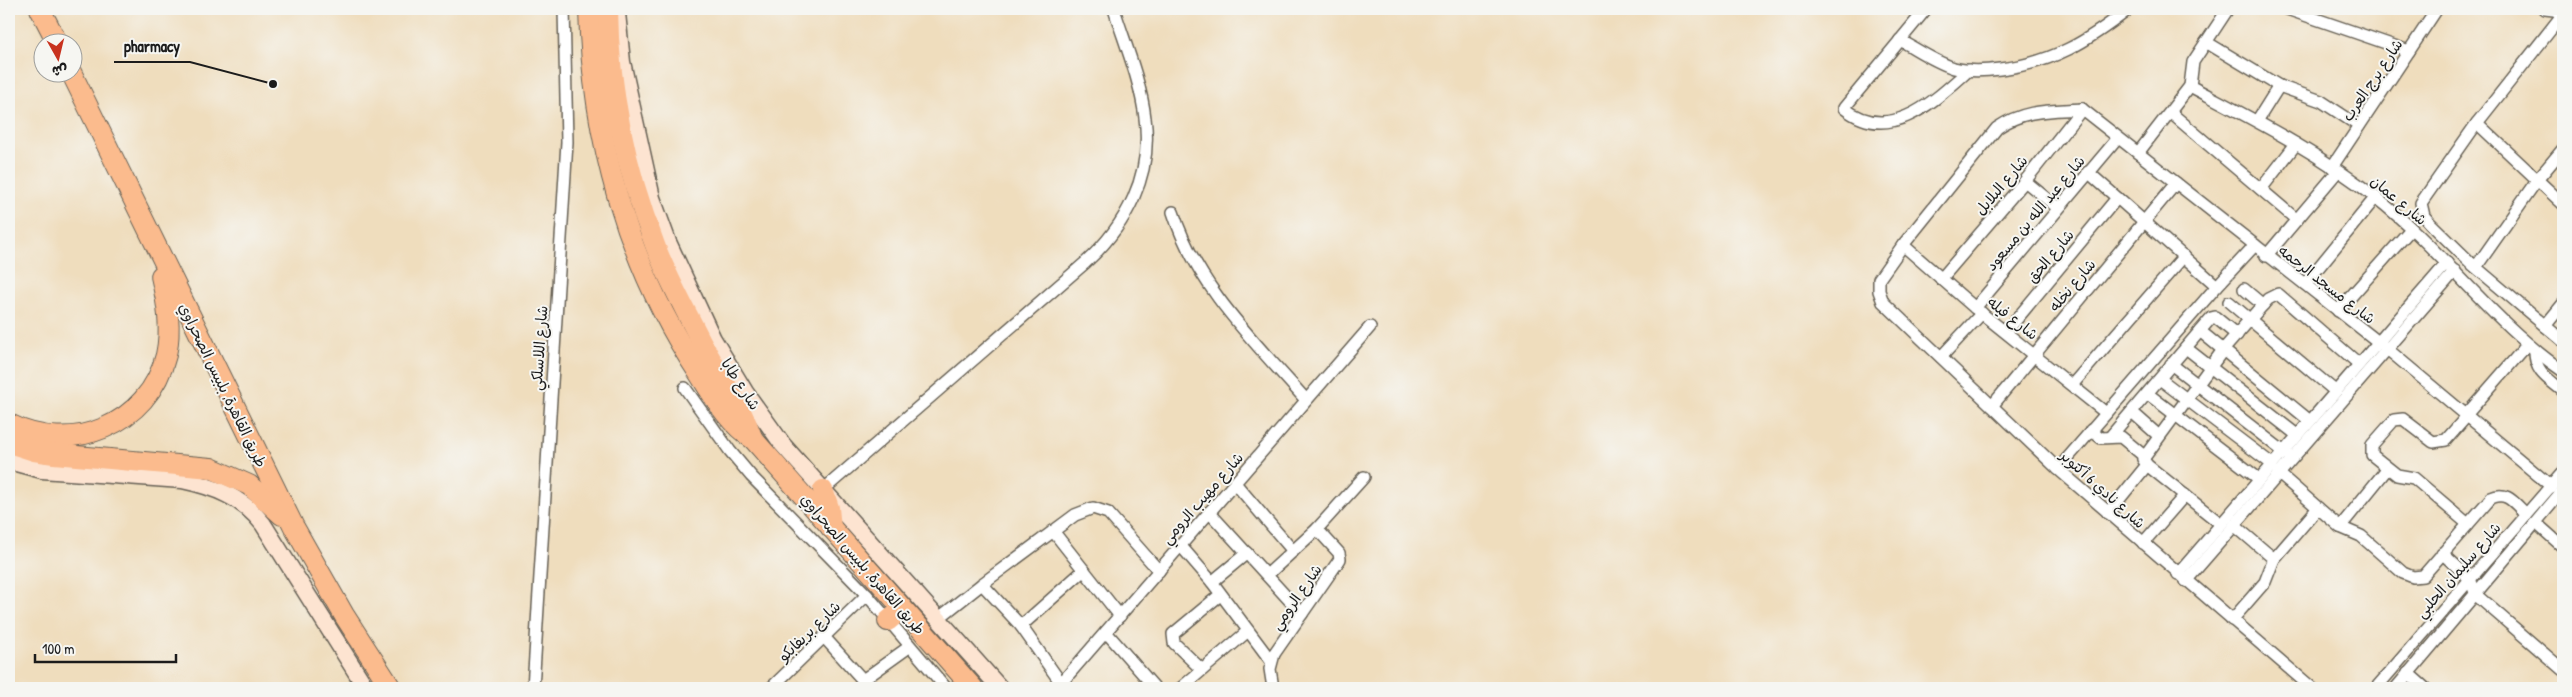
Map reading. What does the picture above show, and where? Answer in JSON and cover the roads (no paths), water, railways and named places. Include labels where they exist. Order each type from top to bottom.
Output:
[{"type":"highway","points":[[40,9],[52,32]]},
{"type":"highway","points":[[589,9],[598,109],[612,181],[636,254],[656,299],[685,352],[734,424],[753,439]]},
{"type":"highway","points":[[608,9],[626,150],[640,203],[656,247],[703,345],[739,408],[753,439]]},
{"type":"highway","name":"طريق القاهرة, بلبيس الصحراوي","points":[[76,82],[147,231],[294,527],[344,615],[390,688]]},
{"type":"highway","points":[[9,424],[30,433],[46,436],[75,437],[87,434],[119,420],[150,391],[165,356],[169,320],[162,283],[147,231]]},
{"type":"highway","name":"طريق القاهرة, بلبيس الصحراوي","points":[[753,439],[831,528],[895,615],[972,688]]},
{"type":"highway","points":[[9,443],[28,450],[54,454],[211,468],[249,485],[272,504],[294,527]]},
{"type":"highway","points":[[823,490],[829,508],[831,528]]},
{"type":"street","name":"شارع اللاسلكي","points":[[533,688],[567,142],[564,9]]},
{"type":"street","name":"شارع طابا","points":[[617,9],[616,62],[642,164],[652,198],[686,284],[713,339],[745,392],[783,445],[1000,688]]},
{"type":"street","points":[[823,490],[1085,263],[1109,239],[1124,217],[1143,171],[1146,130],[1143,106],[1114,9]]},
{"type":"street","points":[[1926,9],[1844,108],[1858,118],[1878,122],[1913,114],[1936,99],[1970,70]]},
{"type":"street","points":[[1900,40],[1948,65],[1970,70],[2018,67],[2044,60],[2088,38],[2129,9]]},
{"type":"street","points":[[2138,153],[2171,113],[2190,86],[2193,62],[2228,9]]},
{"type":"street","points":[[2287,9],[2409,51]]},
{"type":"street","name":"شارع برج العرب","points":[[2266,256],[2297,220],[2335,169],[2359,126],[2437,9]]},
{"type":"street","points":[[2545,9],[2563,13],[2478,123],[2424,196],[2421,203],[2424,216],[2430,224],[2476,267],[2563,341]]},
{"type":"street","points":[[2206,42],[2279,86],[2321,101],[2359,126]]},
{"type":"street","name":"شارع عمان","points":[[2190,86],[2296,144],[2376,197],[2451,267],[2531,348],[2563,371]]},
{"type":"street","points":[[2257,121],[2279,86]]},
{"type":"street","points":[[1903,245],[1998,128],[2011,118],[2026,113],[2082,109]]},
{"type":"street","name":"شارع مسجد الرحمه","points":[[2082,109],[2266,256],[2382,345],[2559,492]]},
{"type":"street","name":"شارع البلابل","points":[[1941,279],[2025,181],[2082,109]]},
{"type":"street","points":[[2171,113],[2297,220]]},
{"type":"street","points":[[2478,123],[2563,204]]},
{"type":"street","name":"شارع عبد الله بن مسعود","points":[[1941,357],[2058,208],[2118,138]]},
{"type":"street","points":[[2260,189],[2296,144]]},
{"type":"street","points":[[2476,267],[2537,180],[2563,149]]},
{"type":"street","points":[[2088,172],[2217,286]]},
{"type":"street","points":[[2025,181],[2058,208]]},
{"type":"street","name":"شارع نخله","points":[[1992,406],[2176,183]]},
{"type":"street","points":[[2304,284],[2376,197]]},
{"type":"street","name":"شارع الحق","points":[[2006,332],[2117,198]]},
{"type":"street","points":[[1172,212],[1184,245],[1209,285],[1239,323],[1306,400]]},
{"type":"street","points":[[2338,311],[2411,229]]},
{"type":"street","name":"شارع فيله","points":[[1903,245],[1978,310],[2106,413]]},
{"type":"street","name":"شارع نادي 6 أكتوبر","points":[[1903,245],[1879,279],[1878,291],[1883,302],[2058,469],[2312,688]]},
{"type":"street","points":[[2058,469],[2254,245]]},
{"type":"street","points":[[2072,385],[2184,256]]},
{"type":"street","points":[[2182,577],[2234,525],[2287,454],[2451,267]]},
{"type":"street","points":[[2244,288],[2262,306]]},
{"type":"street","points":[[2108,513],[2146,460],[2159,436],[2209,368],[2272,295],[2282,296],[2359,364]]},
{"type":"street","points":[[2229,302],[2335,391]]},
{"type":"street","points":[[2545,326],[2563,304]]},
{"type":"street","points":[[2110,437],[2211,318],[2215,317],[2237,334]]},
{"type":"street","name":"شارع مهيب الرومي","points":[[1059,686],[1370,327]]},
{"type":"street","points":[[2200,331],[2310,420]]},
{"type":"street","points":[[2287,454],[2297,435],[2335,391],[2359,364],[2382,345]]},
{"type":"street","points":[[2186,348],[2209,368],[2297,435]]},
{"type":"street","points":[[2468,524],[2414,478],[2397,475],[2387,469],[2372,456],[2372,445],[2394,420],[2403,419],[2433,442],[2446,440],[2466,416],[2531,348],[2540,372],[2563,391]]},
{"type":"street","points":[[2171,364],[2287,454]]},
{"type":"street","points":[[2160,379],[2187,398],[2275,469],[2340,527],[2361,536],[2403,573],[2412,577],[2423,576],[2491,498],[2507,496],[2526,514]]},
{"type":"street","points":[[685,388],[730,451],[768,496],[867,595],[895,615],[908,646],[946,688]]},
{"type":"street","points":[[2148,394],[2259,479]]},
{"type":"street","points":[[2132,412],[2159,436]]},
{"type":"street","points":[[2091,430],[2101,438],[2121,437],[2185,495],[2221,524]]},
{"type":"street","points":[[9,461],[42,470],[182,480],[203,484],[233,496],[254,513],[263,524],[366,688]]},
{"type":"street","points":[[2182,577],[2221,524],[2259,479],[2275,469]]},
{"type":"street","points":[[2340,527],[2387,469]]},
{"type":"street","name":"شارع سليمان الحلبي","points":[[2396,688],[2536,523],[2559,492],[2563,472]]},
{"type":"street","points":[[1267,575],[1317,529],[1364,477]]},
{"type":"street","points":[[1235,483],[1293,551]]},
{"type":"street","name":"شارع سليمان الحلبي","points":[[2376,688],[2526,514],[2559,492]]},
{"type":"street","points":[[2143,544],[2185,495]]},
{"type":"street","points":[[2232,620],[2265,582],[2274,560],[2318,508]]},
{"type":"street","points":[[938,618],[1084,509],[1100,509],[1108,513],[1159,571]]},
{"type":"street","points":[[1209,512],[1302,614]]},
{"type":"street","points":[[2536,523],[2563,547]]},
{"type":"street","points":[[2234,525],[2274,560]]},
{"type":"street","name":"شارع الرومي","points":[[1271,662],[1340,559],[1339,554],[1317,529]]},
{"type":"street","points":[[1053,531],[1120,616]]},
{"type":"street","points":[[1180,546],[1212,582],[1271,662],[1270,677],[1274,688]]},
{"type":"street","points":[[1212,582],[1247,553]]},
{"type":"street","points":[[2442,554],[2470,579],[2476,595],[2561,662]]},
{"type":"street","points":[[1021,626],[1084,570]]},
{"type":"street","points":[[982,584],[1021,626],[1059,686]]},
{"type":"street","name":"شارع بريفابكو","points":[[771,688],[867,595]]},
{"type":"street","points":[[1202,670],[1174,643],[1173,634],[1220,595]]},
{"type":"street","points":[[1181,688],[1248,631]]},
{"type":"street","points":[[1106,632],[1155,688]]},
{"type":"street","points":[[824,637],[867,684],[908,646]]},
{"type":"street","points":[[2408,673],[2426,688]]},
{"type":"place","name":"pharmacy","points":[[273,84]]}]
